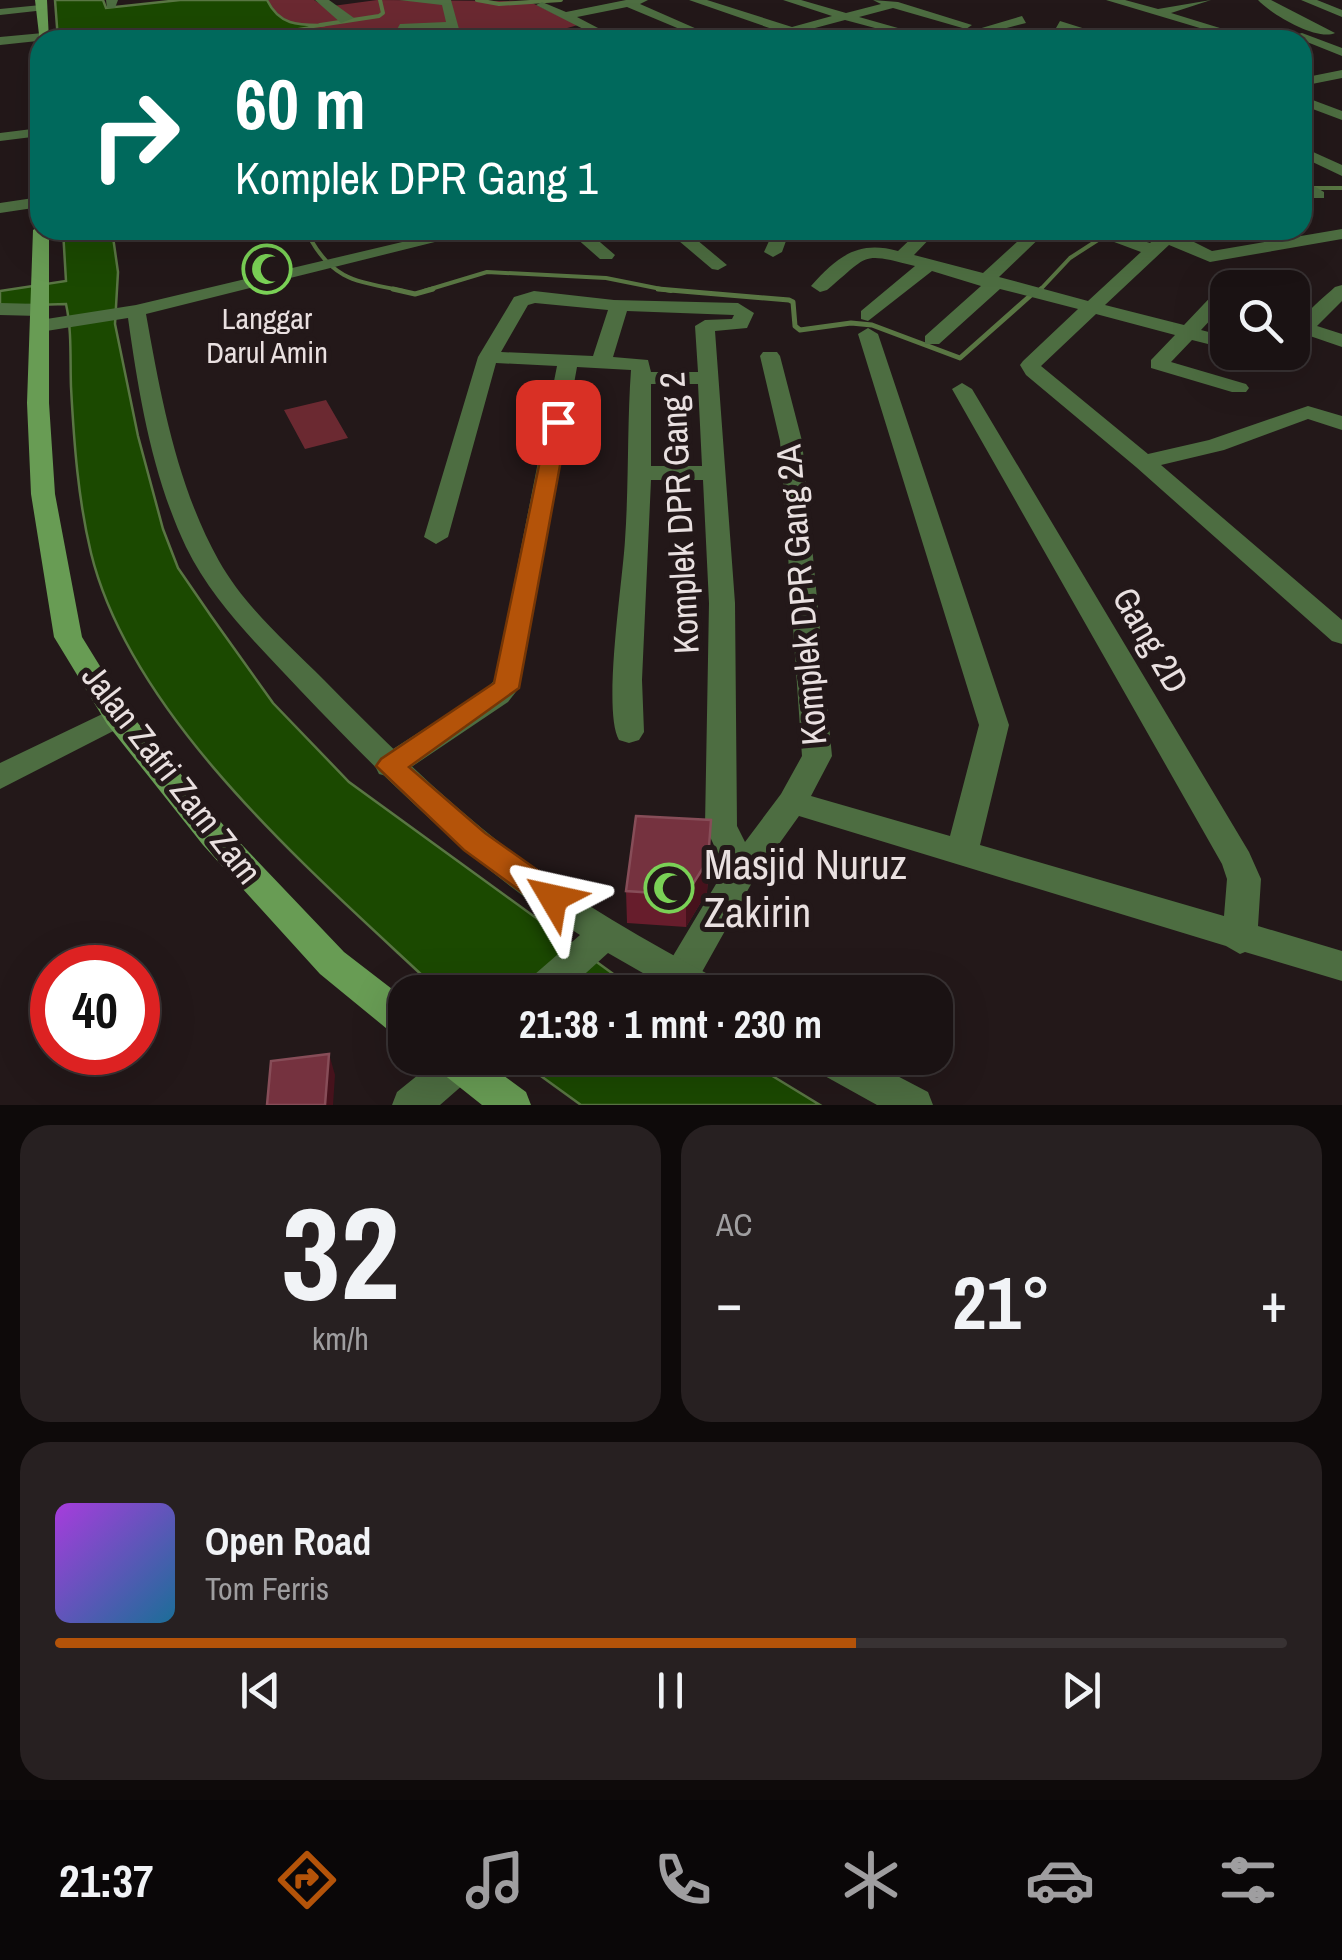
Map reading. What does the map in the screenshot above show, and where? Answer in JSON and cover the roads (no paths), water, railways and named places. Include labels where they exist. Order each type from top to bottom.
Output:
[{"type":"main road","points":[[39,3],[43,30]]},
{"type":"main road","name":"Jalan Zafri Zam Zam","points":[[41,240],[43,310],[38,402],[44,494],[68,637],[118,717],[214,836],[332,963],[388,1007]]},
{"type":"main road","points":[[477,1075],[512,1105]]},
{"type":"street","points":[[321,0],[348,17],[345,20]]},
{"type":"street","points":[[400,24],[453,28],[444,1],[405,0]]},
{"type":"street","points":[[695,0],[790,30]]},
{"type":"street","points":[[789,0],[892,30]]},
{"type":"street","points":[[879,0],[966,24]]},
{"type":"street","points":[[1112,0],[1221,30]]},
{"type":"street","points":[[1264,0],[1279,12],[1335,32]]},
{"type":"street","points":[[1307,0],[1342,14]]},
{"type":"street","points":[[1160,12],[1206,1]]},
{"type":"street","points":[[566,16],[635,2],[695,30]]},
{"type":"street","points":[[0,3],[39,3]]},
{"type":"street","points":[[0,12],[39,3]]},
{"type":"street","points":[[797,30],[894,4]]},
{"type":"street","points":[[542,5],[594,30]]},
{"type":"street","points":[[984,30],[1022,20]]},
{"type":"street","points":[[1142,22],[1171,30]]},
{"type":"street","points":[[0,26],[30,31]]},
{"type":"street","points":[[1060,26],[1073,30]]},
{"type":"street","points":[[1213,30],[1218,29]]},
{"type":"street","points":[[0,41],[30,35]]},
{"type":"street","points":[[1312,41],[1342,52]]},
{"type":"street","points":[[1312,80],[1342,74]]},
{"type":"street","points":[[1320,79],[1342,87]]},
{"type":"street","points":[[1312,104],[1342,116]]},
{"type":"street","points":[[0,137],[30,133]]},
{"type":"street","points":[[1312,139],[1342,153]]},
{"type":"street","points":[[1312,157],[1342,171]]},
{"type":"street","points":[[0,208],[30,204]]},
{"type":"street","points":[[1312,239],[1342,234]]},
{"type":"street","points":[[0,310],[132,312],[426,240]]},
{"type":"street","points":[[587,240],[606,255]]},
{"type":"street","points":[[687,240],[718,265]]},
{"type":"street","points":[[774,252],[778,240]]},
{"type":"street","points":[[902,257],[920,240]]},
{"type":"street","points":[[932,340],[1030,240]]},
{"type":"street","points":[[1122,240],[1150,249]]},
{"type":"street","points":[[1166,240],[1150,249],[1030,364],[1033,372],[1144,462],[1342,636]]},
{"type":"street","points":[[1174,240],[1210,257],[1308,240]]},
{"type":"street","points":[[820,286],[868,250],[1210,338]]},
{"type":"street","points":[[928,265],[868,325],[994,724],[961,855]]},
{"type":"street","points":[[1310,322],[1342,291]]},
{"type":"street","points":[[436,536],[488,357],[526,298],[616,304],[620,310],[601,362]]},
{"type":"street","name":"Komplek DPR Gang 2","points":[[616,304],[743,311],[740,324],[705,326],[722,603],[721,826],[742,870]]},
{"type":"street","points":[[1210,308],[1159,366],[1239,388]]},
{"type":"street","points":[[132,312],[172,478],[199,548],[256,627],[390,766],[475,842],[598,942],[672,975]]},
{"type":"street","points":[[1310,330],[1342,341]]},
{"type":"street","name":"Komplek DPR Gang 2A","points":[[698,975],[742,870],[792,802],[818,756],[791,440],[770,356]]},
{"type":"street","points":[[488,357],[640,364],[629,732]]},
{"type":"street","points":[[390,766],[498,695],[509,681],[568,361]]},
{"type":"street","points":[[640,378],[708,378]]},
{"type":"street","name":"Gang 2D","points":[[962,389],[1237,860],[1244,878],[1240,938]]},
{"type":"street","points":[[1144,462],[1216,445],[1308,412],[1342,422]]},
{"type":"street","points":[[639,473],[714,473]]},
{"type":"street","points":[[0,777],[118,717]]},
{"type":"street","points":[[792,802],[1342,966]]},
{"type":"street","points":[[560,975],[598,942]]},
{"type":"street","points":[[411,1105],[443,1075]]},
{"type":"street","points":[[858,1075],[914,1105]]},
{"type":"waterway","points":[[320,25],[379,16],[383,13],[380,0]]},
{"type":"waterway","points":[[477,0],[499,4],[561,0]]},
{"type":"waterway","points":[[1314,188],[1342,188]]},
{"type":"waterway","points":[[311,240],[329,264],[349,278],[403,291]]},
{"type":"waterway","points":[[1039,291],[1070,258],[1098,240]]},
{"type":"waterway","points":[[424,291],[487,272],[606,278],[663,289]]},
{"type":"waterway","points":[[393,289],[415,294],[433,289]]},
{"type":"waterway","points":[[658,289],[663,289]]},
{"type":"waterway","points":[[663,289],[789,300],[793,302],[795,326],[800,330],[851,323],[872,325],[960,358],[1030,296]]},
{"type":"waterway","points":[[663,289],[671,291]]},
{"type":"place","name":"Langgar Darul Amin","points":[[267,269]]},
{"type":"place","name":"Masjid Nuruz Zakirin","points":[[669,888]]}]
